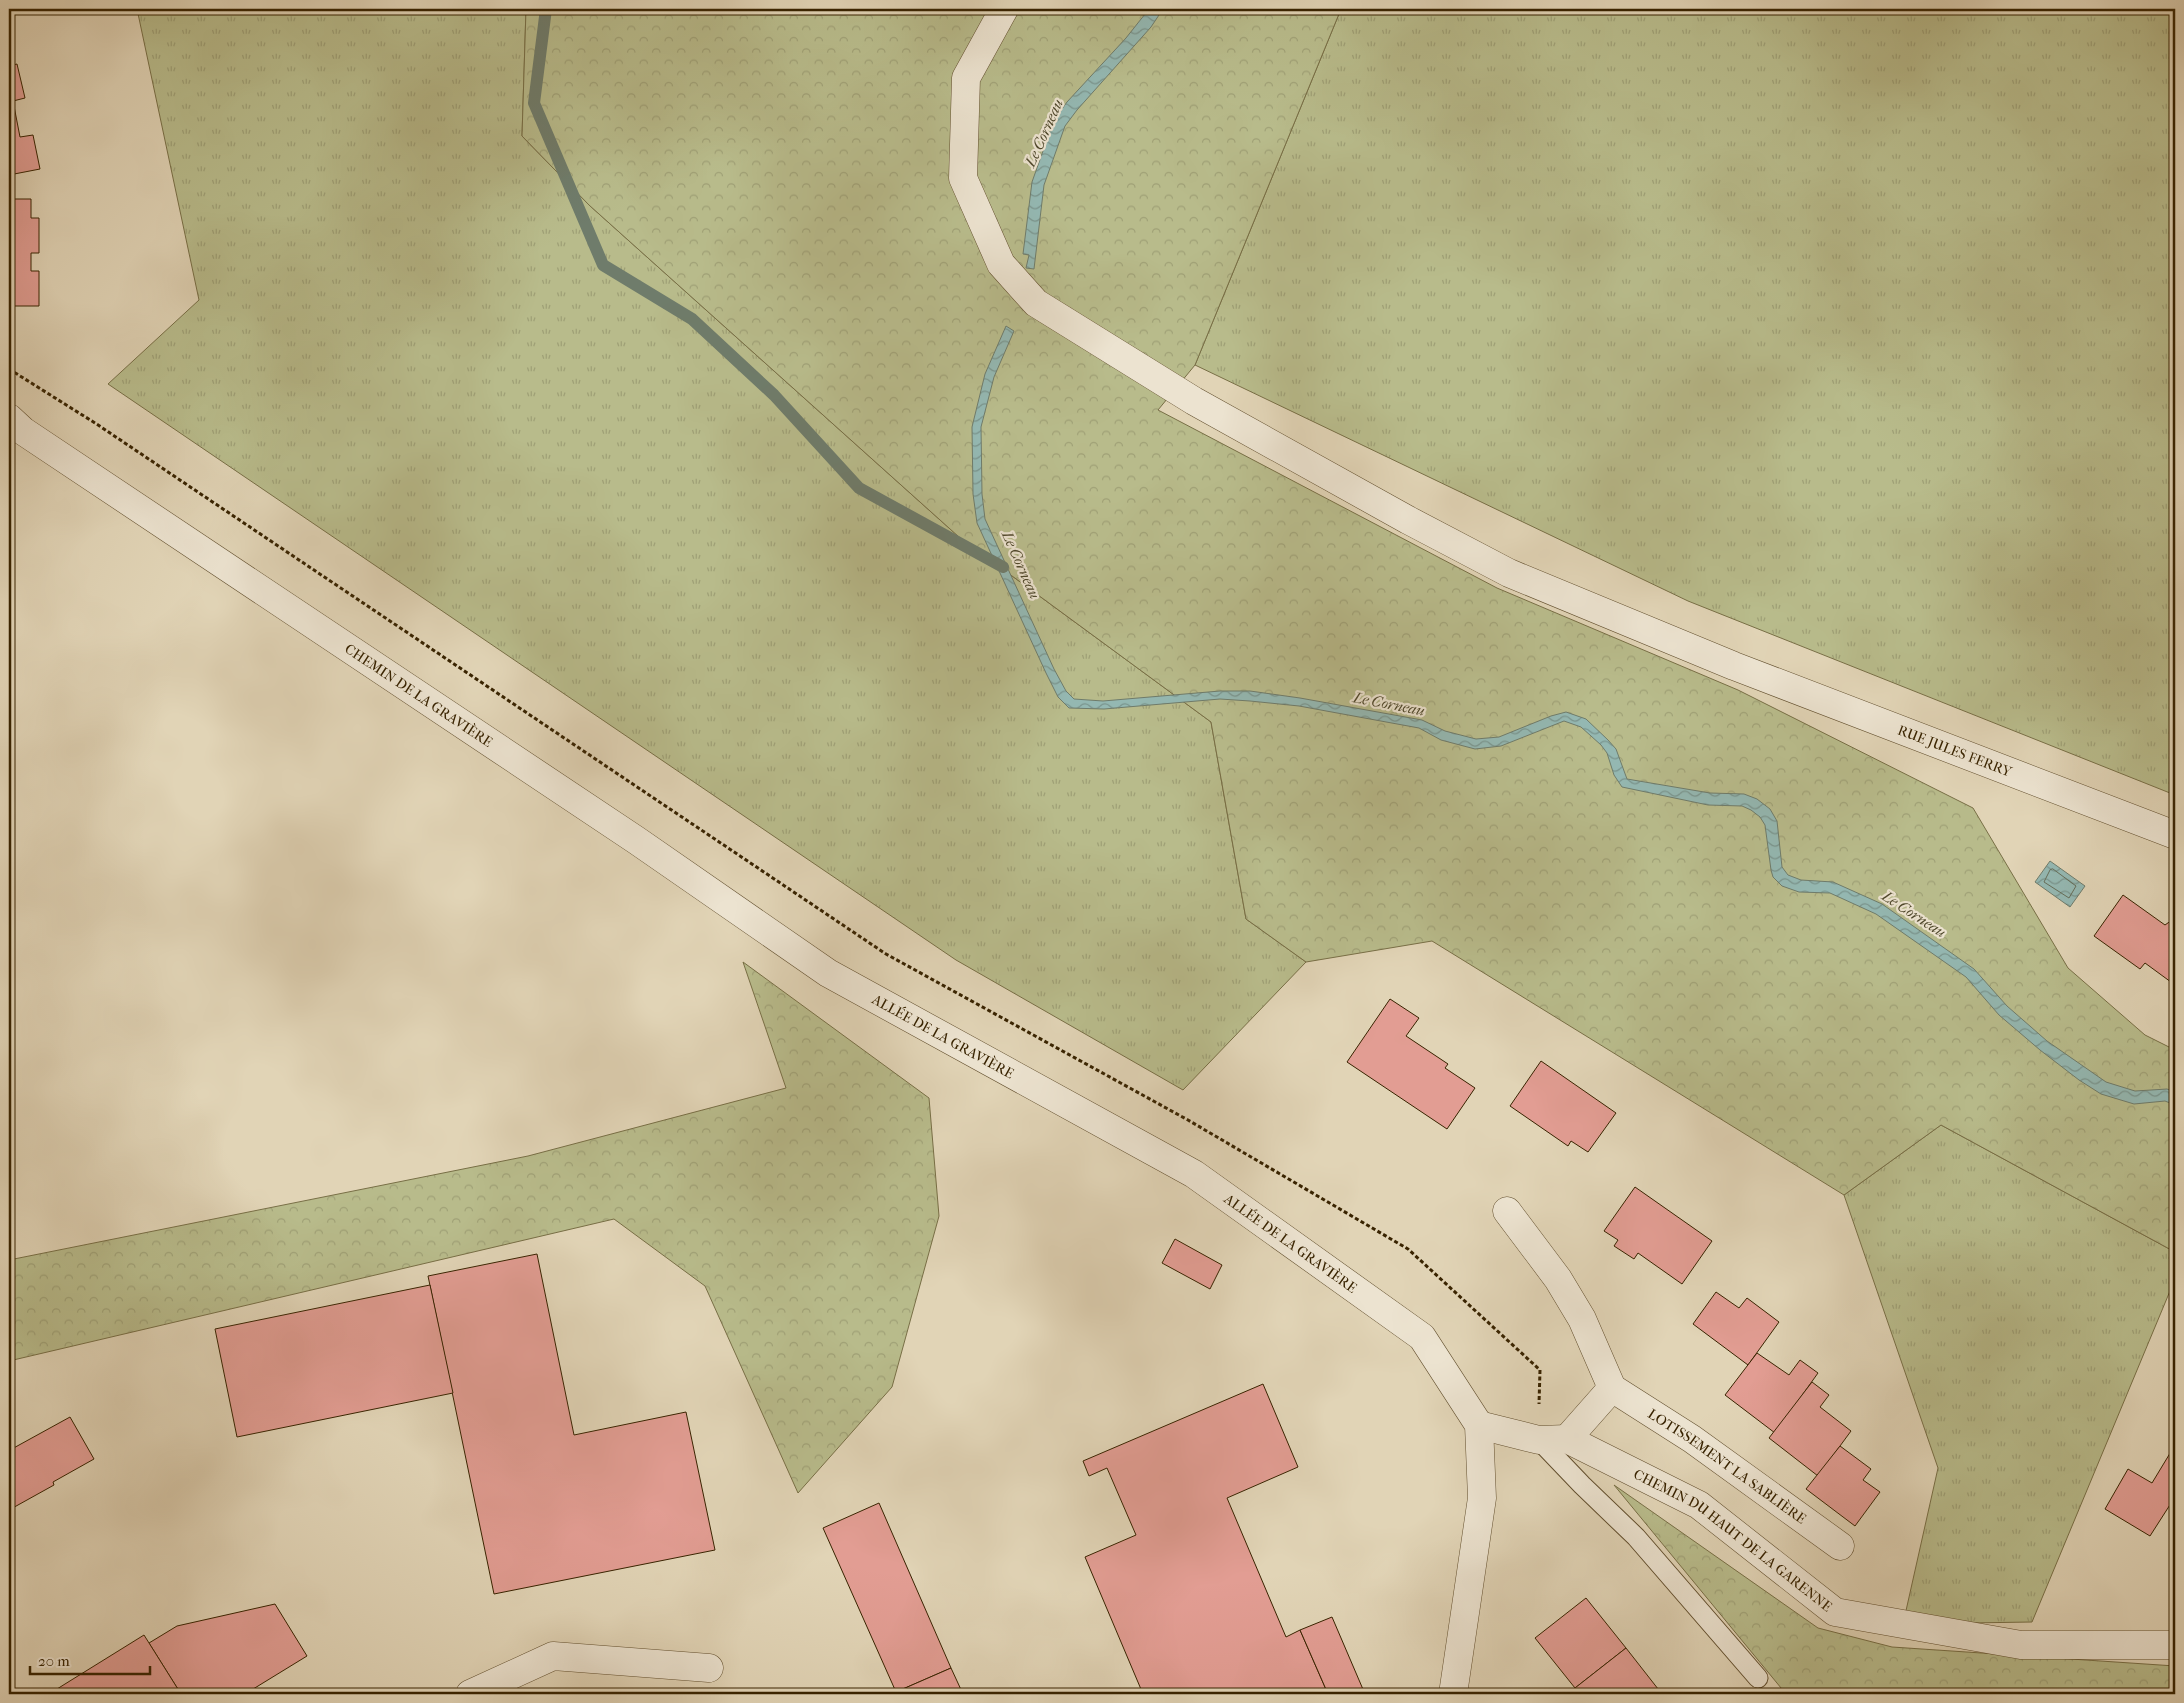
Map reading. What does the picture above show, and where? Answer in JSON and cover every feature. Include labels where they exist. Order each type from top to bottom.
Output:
[{"type":"street","name":"RUE JULES FERRY","points":[[1004,9],[966,78],[963,178],[1001,264],[1036,303],[1194,401],[1408,520],[1509,573],[1734,666],[2175,835]]},
{"type":"street","name":"CHEMIN DE LA GRAVIÈRE","points":[[9,418],[32,436],[636,840],[828,973]]},
{"type":"street","name":"ALLÉE DE LA GRAVIÈRE","points":[[828,973],[1194,1174],[1422,1336],[1479,1425]]},
{"type":"street","points":[[1507,1211],[1558,1279],[1582,1319],[1612,1388],[1567,1439]]},
{"type":"street","name":"LOTISSEMENT LA SABLIÈRE","points":[[1612,1388],[1692,1439],[1840,1546]]},
{"type":"street","name":"CHEMIN DU HAUT DE LA GARENNE","points":[[1479,1425],[1539,1440],[1567,1439],[1699,1505],[1835,1612],[2021,1645],[2175,1645]]},
{"type":"street","points":[[1456,1692],[1482,1498],[1479,1425]]},
{"type":"street","points":[[470,1694],[553,1656],[709,1668]]},
{"type":"lane","points":[[1539,1440],[1636,1537],[1758,1678]]},
{"type":"path","points":[[9,368],[111,434],[886,954],[1188,1120],[1408,1249],[1540,1370],[1539,1440]]},
{"type":"green space","points":[[137,9],[526,9],[522,136],[589,205],[959,537],[1211,722],[1246,919],[1306,962],[1183,1090],[956,960],[108,384],[199,300]]},
{"type":"green space","points":[[526,9],[1341,9],[1195,365],[1158,410],[1497,588],[1738,690],[1973,808],[2068,968],[2145,1035],[2175,1050],[2175,1252],[1941,1125],[1844,1195],[1432,941],[1306,962],[1246,919],[1211,722],[959,537],[589,205],[522,136]]},
{"type":"green space","points":[[1341,9],[2175,9],[2175,795],[1688,601],[1195,365]]},
{"type":"green space","points":[[743,962],[929,1098],[939,1216],[892,1387],[798,1493],[705,1286],[614,1219],[9,1361],[9,1260],[528,1156],[786,1088]]},
{"type":"green space","points":[[1941,1125],[2175,1252],[2175,1279],[2032,1622],[1903,1624],[1938,1468],[1844,1195]]},
{"type":"green space","points":[[1614,1485],[1818,1628],[1892,1647],[2175,1666],[2175,1694],[1786,1694]]},
{"type":"water","points":[[1149,9],[1163,9],[1151,27],[1065,126],[1044,185],[1034,269],[1026,268],[1029,255],[1023,254],[1032,182],[1054,120],[1067,102],[1126,38]]},
{"type":"water","points":[[1006,326],[1014,331],[994,377],[981,427],[982,494],[985,519],[1054,669],[1066,691],[1074,699],[1103,701],[1220,691],[1250,691],[1422,720],[1445,731],[1476,739],[1499,737],[1566,712],[1586,719],[1616,749],[1627,779],[1710,793],[1744,794],[1757,799],[1770,809],[1777,821],[1782,867],[1788,875],[1801,880],[1833,882],[1882,904],[1974,969],[2007,1006],[2047,1041],[2106,1082],[2135,1091],[2167,1089],[2175,1092],[2175,1105],[2165,1101],[2134,1104],[2101,1094],[2079,1080],[1999,1015],[1966,977],[1876,914],[1830,893],[1799,892],[1782,886],[1773,877],[1771,870],[1765,825],[1760,817],[1751,810],[1742,806],[1708,805],[1622,787],[1614,775],[1607,753],[1581,727],[1564,721],[1501,746],[1475,749],[1441,740],[1419,728],[1299,706],[1250,701],[1220,699],[1104,709],[1069,708],[1058,697],[1046,673],[977,523],[973,494],[972,427],[985,374]]},
{"type":"water","points":[[2050,861],[2085,886],[2070,907],[2035,882]]},
{"type":"building","points":[[17,64],[25,98],[13,101],[20,137],[33,135],[40,169],[9,175],[9,66]]},
{"type":"building","points":[[9,199],[31,199],[31,218],[39,218],[39,253],[31,253],[31,271],[39,271],[39,306],[9,306]]},
{"type":"building","points":[[2123,895],[2165,925],[2172,920],[2175,922],[2175,985],[2145,963],[2140,969],[2094,936]]},
{"type":"building","points":[[1390,999],[1419,1018],[1406,1036],[1448,1064],[1445,1068],[1475,1088],[1447,1129],[1347,1062]]},
{"type":"building","points":[[1541,1061],[1616,1113],[1588,1152],[1571,1141],[1568,1146],[1510,1106]]},
{"type":"building","points":[[1635,1187],[1712,1241],[1682,1284],[1638,1253],[1634,1259],[1614,1246],[1618,1240],[1604,1231]]},
{"type":"building","points":[[1175,1239],[1222,1265],[1210,1289],[1162,1263]]},
{"type":"building","points":[[537,1254],[574,1435],[686,1412],[715,1550],[494,1594],[428,1276]]},
{"type":"building","points":[[430,1285],[453,1393],[237,1437],[215,1329]]},
{"type":"building","points":[[1716,1292],[1739,1308],[1747,1298],[1779,1322],[1748,1365],[1693,1324]]},
{"type":"building","points":[[1757,1353],[1789,1375],[1800,1360],[1818,1373],[1775,1433],[1725,1395]]},
{"type":"building","points":[[1812,1382],[1829,1395],[1820,1407],[1851,1431],[1818,1476],[1769,1438]]},
{"type":"building","points":[[1263,1384],[1298,1467],[1227,1498],[1286,1637],[1300,1630],[1328,1694],[1143,1694],[1085,1557],[1136,1535],[1107,1468],[1089,1476],[1083,1461]]},
{"type":"building","points":[[70,1417],[94,1459],[53,1482],[54,1485],[9,1510],[9,1448],[10,1450]]},
{"type":"building","points":[[2175,1445],[2175,1497],[2150,1536],[2105,1509],[2128,1469],[2152,1483]]},
{"type":"building","points":[[1840,1446],[1871,1469],[1863,1480],[1880,1492],[1855,1526],[1806,1489]]},
{"type":"building","points":[[879,1503],[951,1668],[896,1692],[823,1528]]},
{"type":"building","points":[[1586,1598],[1626,1648],[1575,1688],[1535,1638]]},
{"type":"building","points":[[275,1604],[307,1656],[245,1694],[181,1694],[149,1643],[177,1626]]},
{"type":"building","points":[[1332,1617],[1365,1694],[1328,1694],[1300,1630]]},
{"type":"building","points":[[144,1635],[181,1694],[49,1694],[65,1684]]},
{"type":"building","points":[[1626,1648],[1662,1694],[1580,1694],[1575,1688]]},
{"type":"building","points":[[951,1668],[963,1694],[890,1694],[896,1692]]},
{"type":"waterway","points":[[546,9],[534,103],[603,265],[692,319],[774,395],[859,488],[1003,567]]},
{"type":"water label","name":"Le Corneau","points":[[1044,133]]},
{"type":"water label","name":"Le Corneau","points":[[1021,565]]},
{"type":"water label","name":"Le Corneau","points":[[1389,704]]},
{"type":"water label","name":"Le Corneau","points":[[1914,914]]}]
